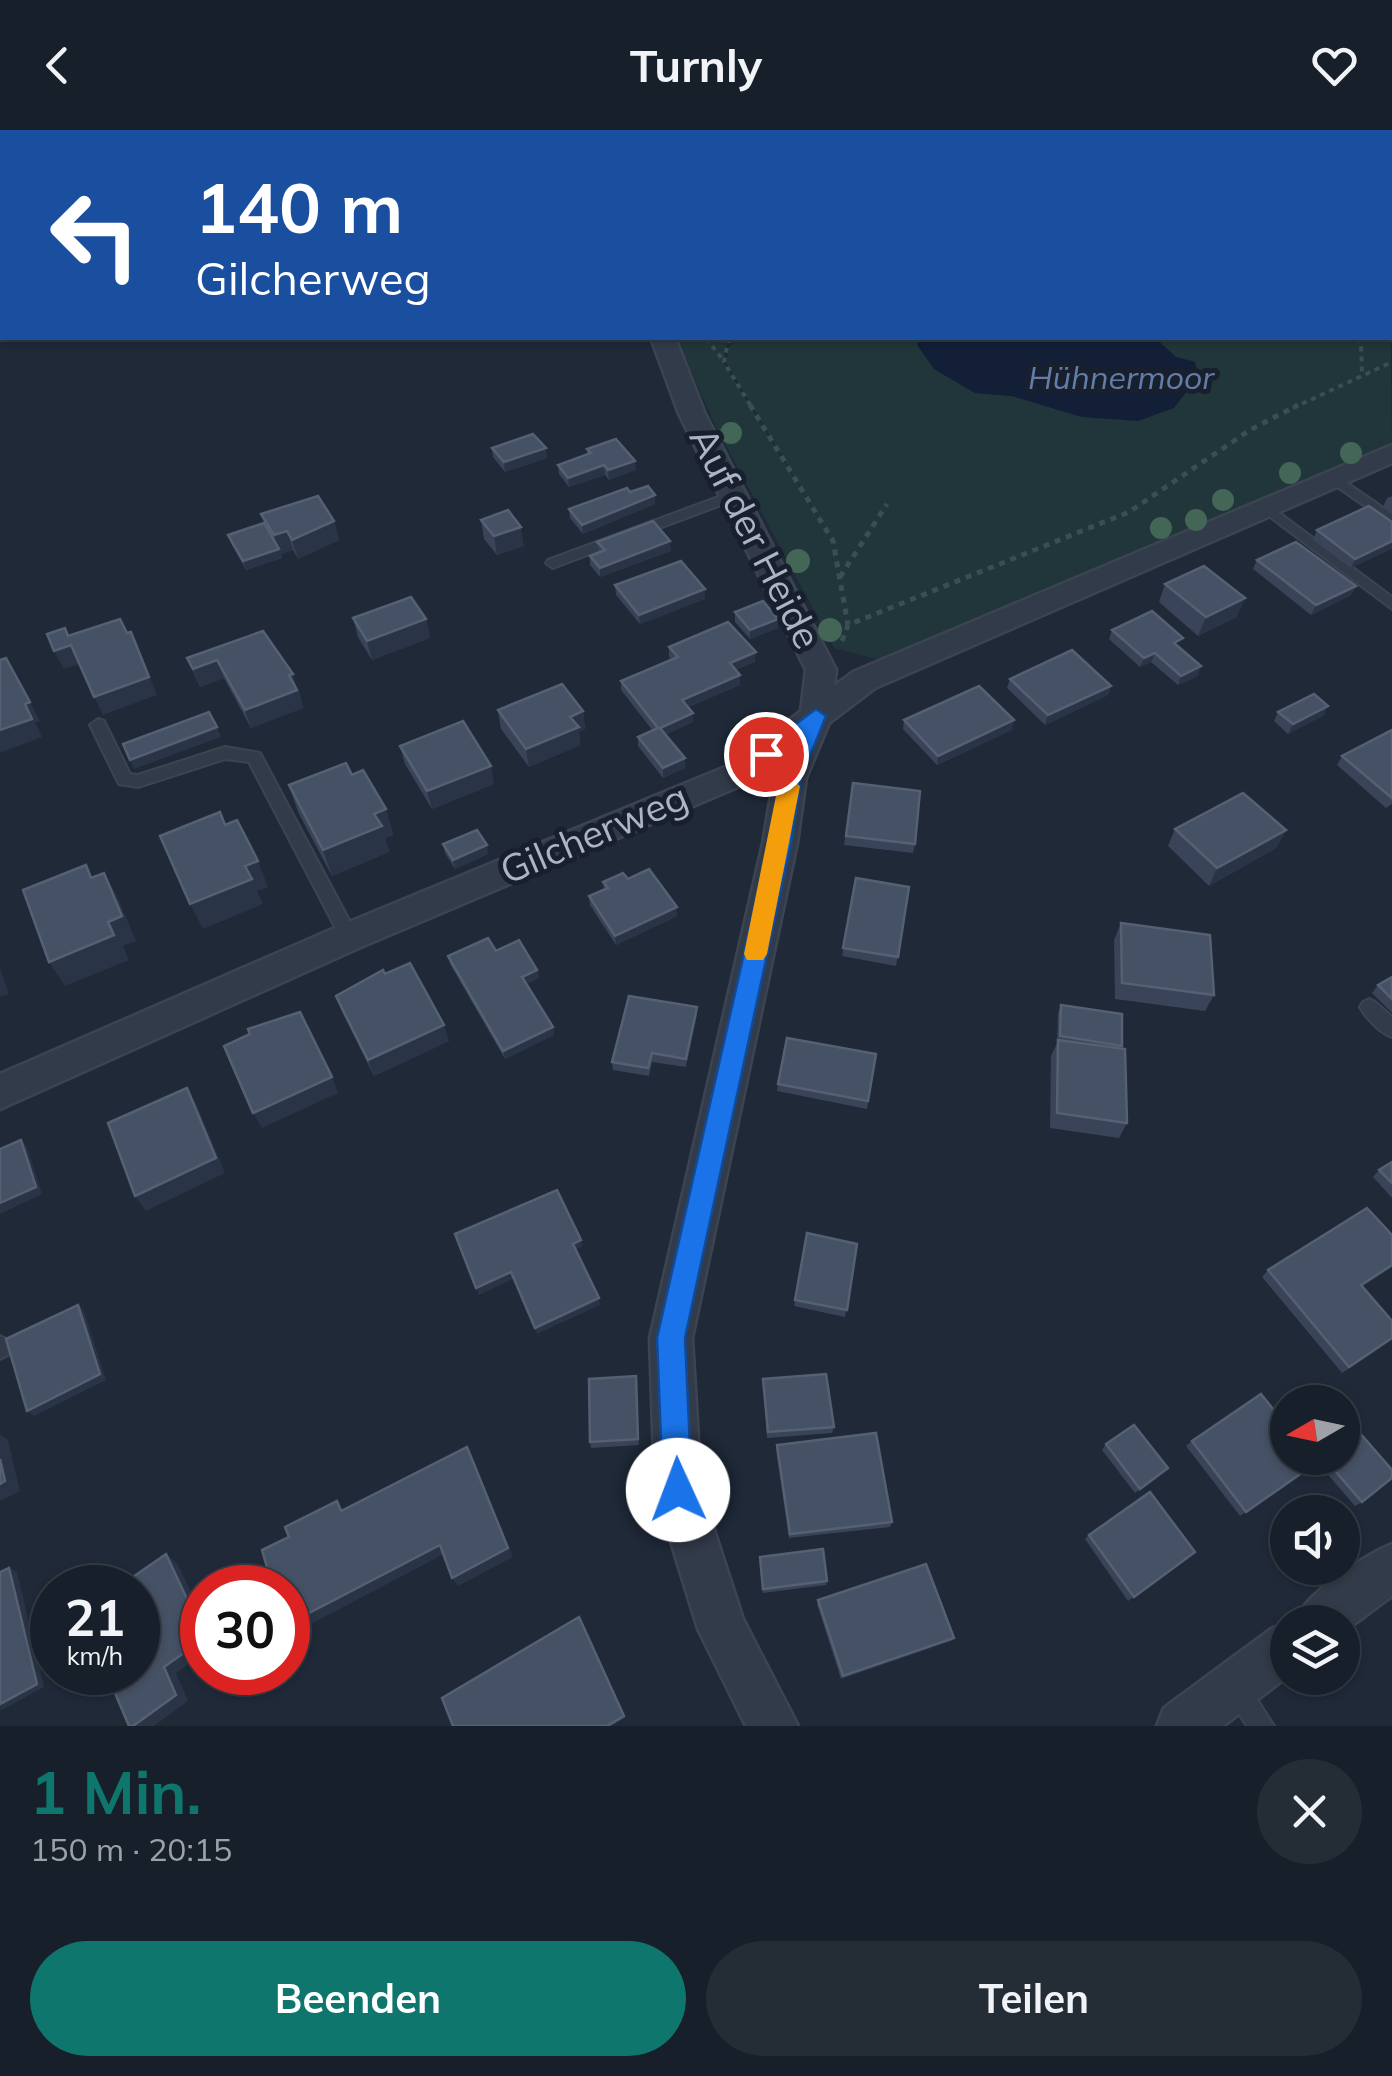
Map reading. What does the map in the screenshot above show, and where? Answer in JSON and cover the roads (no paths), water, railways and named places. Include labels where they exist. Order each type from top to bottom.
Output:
[{"type":"street","name":"Auf der Heide","points":[[664,340],[692,414],[820,670],[816,716],[790,778],[780,843],[671,1338],[678,1490],[722,1629],[773,1726]]},
{"type":"street","name":"Gilcherweg","points":[[0,1092],[349,938],[740,773],[864,680],[1392,453]]},
{"type":"street","points":[[1340,1605],[1392,1566]]},
{"type":"street","points":[[1182,1726],[1270,1659]]},
{"type":"lane","points":[[1334,478],[1392,521]]},
{"type":"lane","points":[[552,563],[732,496]]},
{"type":"lane","points":[[1266,507],[1392,604]]},
{"type":"lane","points":[[98,725],[125,780],[138,781],[225,753],[254,757],[349,938]]},
{"type":"lane","points":[[1369,1006],[1392,1028]]},
{"type":"lane","points":[[1233,1687],[1262,1726]]},
{"type":"water","name":"Hühnermoor","points":[[917,340],[1157,340],[1176,357],[1195,362],[1199,375],[1174,408],[1138,421],[1082,417],[1012,396],[975,393],[934,369]]}]
